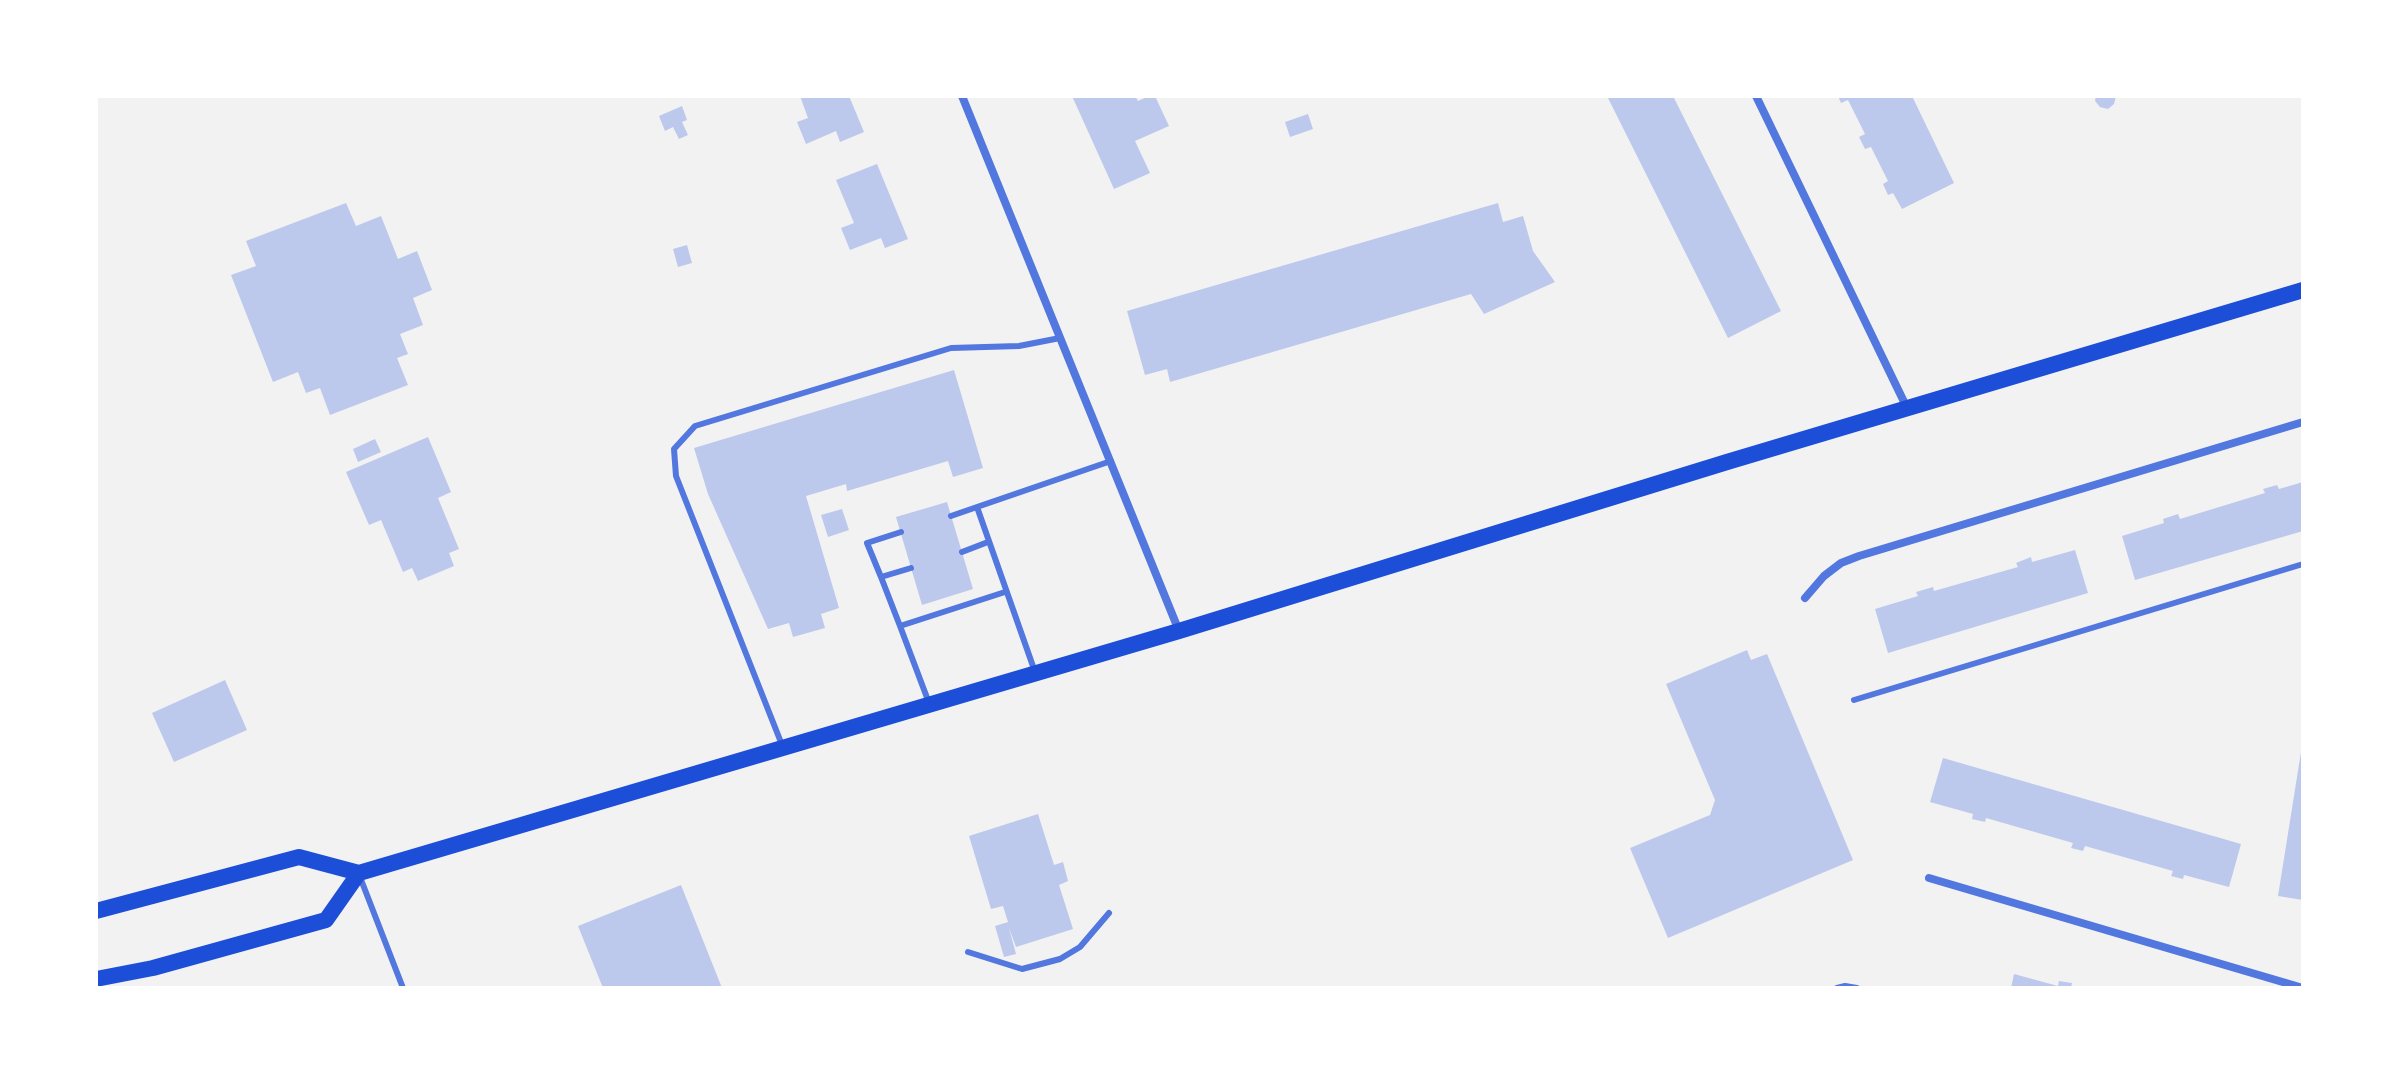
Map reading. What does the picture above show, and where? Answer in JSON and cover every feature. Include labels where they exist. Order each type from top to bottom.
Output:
[{"type":"main road","points":[[96,911],[299,857],[359,873],[1179,631],[1727,462],[2303,290]]},
{"type":"main road","points":[[96,979],[153,968],[326,920],[359,873]]},
{"type":"street","points":[[962,96],[1179,631]]},
{"type":"street","points":[[1756,96],[1908,409]]},
{"type":"street","points":[[1805,598],[1824,576],[1841,563],[1859,556],[2303,422]]},
{"type":"street","points":[[1929,878],[2303,988]]},
{"type":"lane","points":[[783,748],[676,476],[674,449],[695,426],[951,348],[1019,346],[1060,338]]},
{"type":"lane","points":[[951,516],[1111,461]]},
{"type":"lane","points":[[977,507],[1035,673]]},
{"type":"lane","points":[[901,532],[867,543],[929,705]]},
{"type":"lane","points":[[962,552],[988,542]]},
{"type":"lane","points":[[1854,700],[2303,564]]},
{"type":"lane","points":[[881,577],[911,568]]},
{"type":"lane","points":[[900,626],[1005,592]]},
{"type":"lane","points":[[359,873],[403,988]]},
{"type":"lane","points":[[968,952],[1022,969],[1060,959],[1080,947],[1109,913]]},
{"type":"lane","points":[[1837,988],[1857,988]]},
{"type":"building","points":[[800,96],[849,96],[864,132],[840,142],[836,131],[806,144],[797,122],[808,118]]},
{"type":"building","points":[[1072,96],[1135,96],[1138,101],[1155,96],[1169,126],[1135,141],[1150,173],[1114,189]]},
{"type":"building","points":[[1607,96],[1673,96],[1781,311],[1728,338]]},
{"type":"building","points":[[1838,96],[1912,96],[1954,183],[1902,209],[1893,193],[1888,195],[1883,184],[1888,181],[1871,147],[1865,149],[1859,137],[1865,134],[1848,100],[1841,103]]},
{"type":"building","points":[[2096,96],[2116,96],[2114,104],[2108,109],[2100,107],[2095,101]]},
{"type":"building","points":[[682,106],[687,120],[682,122],[688,135],[679,139],[673,127],[665,131],[659,116]]},
{"type":"building","points":[[1308,114],[1313,129],[1290,137],[1285,122]]},
{"type":"building","points":[[877,164],[908,239],[885,248],[881,238],[850,250],[841,228],[854,223],[836,180]]},
{"type":"building","points":[[346,203],[356,226],[381,216],[398,259],[417,251],[432,290],[413,298],[423,325],[400,334],[408,354],[397,358],[408,385],[330,415],[320,388],[306,393],[298,372],[273,382],[231,275],[256,266],[246,241]]},
{"type":"building","points":[[1498,203],[1503,222],[1523,216],[1533,251],[1555,282],[1484,314],[1471,294],[1170,382],[1167,369],[1145,375],[1127,311]]},
{"type":"building","points":[[687,245],[692,263],[678,267],[673,249]]},
{"type":"building","points":[[954,370],[983,468],[953,477],[948,461],[847,491],[846,484],[806,496],[839,608],[821,614],[825,628],[793,637],[789,623],[768,629],[708,494],[694,448]]},
{"type":"building","points":[[428,437],[451,492],[438,498],[459,549],[449,553],[454,566],[418,581],[412,568],[403,572],[381,520],[369,525],[346,472]]},
{"type":"building","points":[[375,439],[381,452],[358,462],[353,449]]},
{"type":"building","points":[[2303,482],[2303,531],[2135,580],[2122,536],[2164,523],[2163,519],[2178,514],[2180,519],[2265,493],[2263,489],[2277,485],[2279,489]]},
{"type":"building","points":[[947,502],[973,589],[922,605],[896,517]]},
{"type":"building","points":[[842,509],[849,530],[828,537],[821,515]]},
{"type":"building","points":[[2075,550],[2088,593],[1888,653],[1875,609],[1918,596],[1916,592],[1933,587],[1934,591],[2018,567],[2016,563],[2031,557],[2032,562]]},
{"type":"building","points":[[1747,650],[1751,660],[1767,654],[1853,860],[1668,938],[1630,848],[1710,815],[1715,800],[1666,684]]},
{"type":"building","points":[[225,680],[247,730],[174,762],[152,713]]},
{"type":"building","points":[[2303,753],[2303,900],[2278,896]]},
{"type":"building","points":[[1943,758],[2241,844],[2229,887],[2184,875],[2183,879],[2171,876],[2173,871],[2085,846],[2083,851],[2071,848],[2073,843],[1986,818],[1985,822],[1972,819],[1973,814],[1930,802]]},
{"type":"building","points":[[1038,814],[1054,865],[1063,862],[1068,881],[1059,885],[1073,929],[1016,947],[1009,928],[1016,954],[1004,957],[995,926],[1008,922],[1003,906],[991,909],[969,836]]},
{"type":"building","points":[[681,885],[722,988],[603,988],[578,926]]},
{"type":"building","points":[[2014,974],[2058,986],[2059,981],[2072,983],[2071,988],[2011,988]]}]
